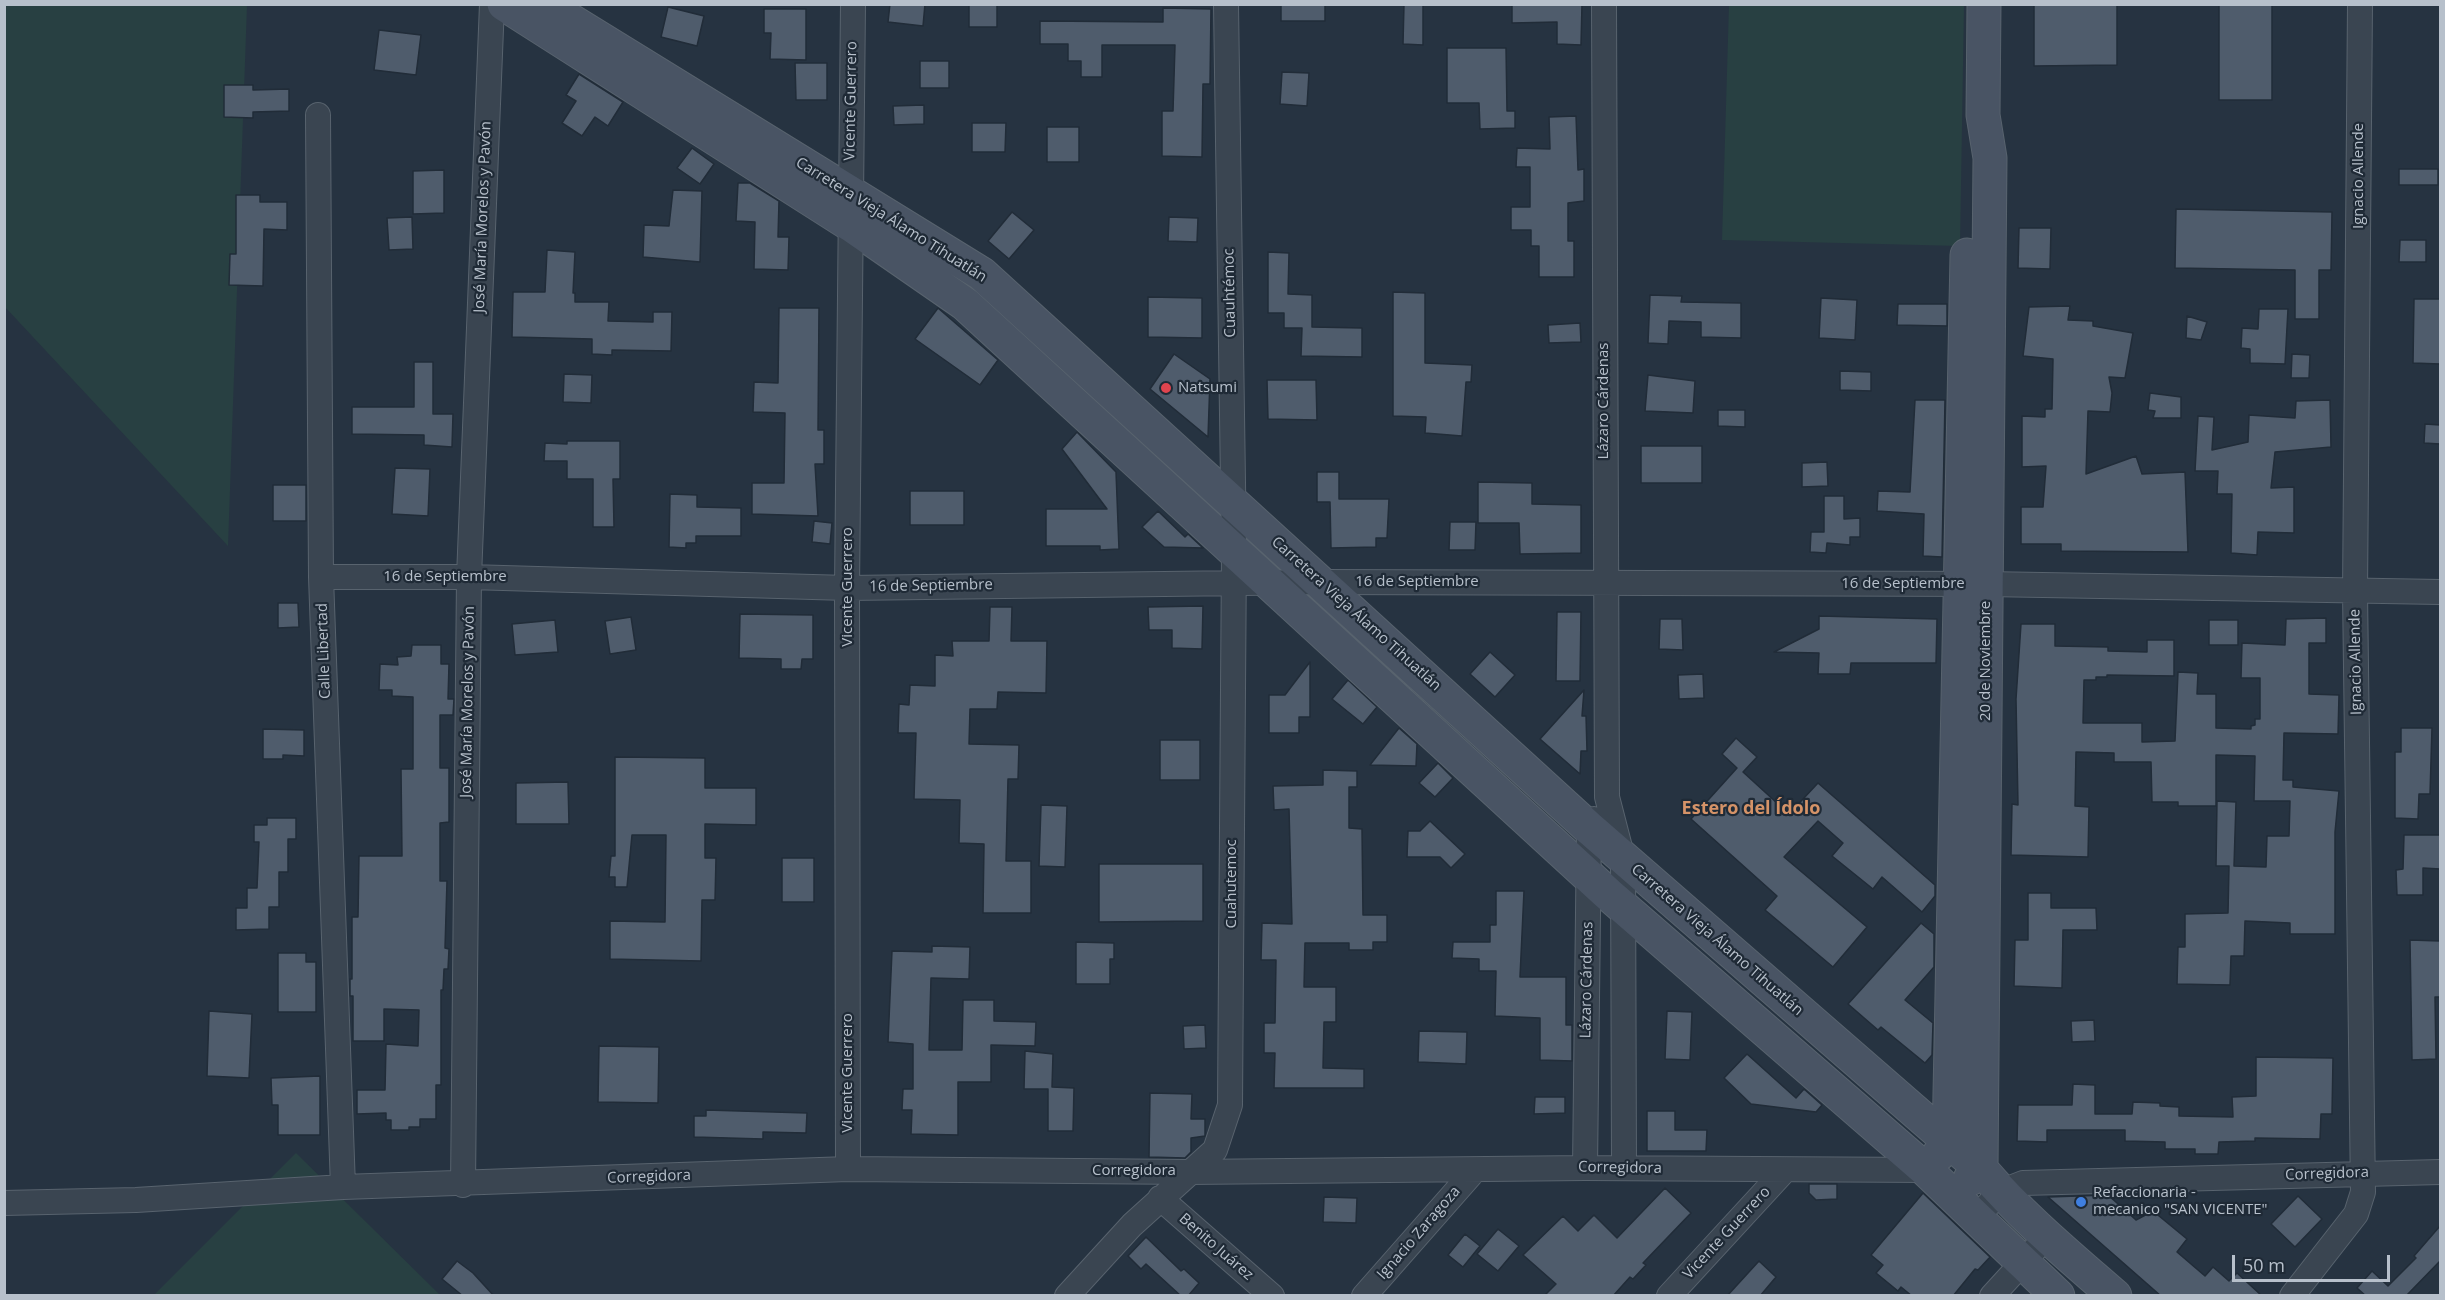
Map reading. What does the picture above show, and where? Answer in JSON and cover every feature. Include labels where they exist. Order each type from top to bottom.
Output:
[{"type":"main road","name":"Carretera Vieja Álamo Tihuatlán","points":[[504,4],[850,209],[982,274],[1623,859],[1949,1142],[2046,1236],[2115,1296]]},
{"type":"main road","name":"Carretera Vieja Álamo Tihuatlán","points":[[544,4],[850,209],[964,304],[1234,566],[1267,582],[1588,876],[1926,1170],[2058,1296]]},
{"type":"main road","name":"20 de Noviembre","points":[[1949,1142],[1969,879],[1973,584],[1969,153],[1983,115],[1984,4]]},
{"type":"main road","name":"20 de Noviembre","points":[[1969,879],[1991,1181]]},
{"type":"main road","points":[[1926,1170],[1949,1142]]},
{"type":"main road","points":[[1952,1195],[1991,1181]]},
{"type":"street","name":"José María Morelos y Pavón","points":[[463,1185],[469,577],[492,4]]},
{"type":"street","name":"Vicente Guerrero","points":[[848,1169],[847,588],[853,4]]},
{"type":"street","name":"Cuauhtémoc","points":[[1226,4],[1234,566]]},
{"type":"street","name":"Lázaro Cárdenas","points":[[1604,4],[1607,797],[1623,859],[1623,1168]]},
{"type":"street","name":"Ignacio Allende","points":[[2292,1296],[2356,1214],[2363,1192],[2355,592],[2360,4]]},
{"type":"street","name":"Calle Libertad","points":[[318,115],[321,577],[343,1187]]},
{"type":"street","name":"16 de Septiembre","points":[[321,577],[469,577],[847,588],[1234,566]]},
{"type":"street","name":"Cuahutemoc","points":[[1067,1296],[1160,1198],[1215,1150],[1230,1106],[1234,566]]},
{"type":"street","name":"16 de Septiembre","points":[[1267,582],[1973,584],[2440,592]]},
{"type":"street","name":"Lázaro Cárdenas","points":[[1585,1168],[1589,828],[1607,797]]},
{"type":"street","name":"Corregidora","points":[[4,1203],[136,1200],[343,1187],[463,1185],[848,1169],[1190,1172],[1474,1171],[1585,1168],[1926,1170]]},
{"type":"street","name":"Vicente Guerrero","points":[[1669,1296],[1785,1170]]},
{"type":"street","name":"Ignacio Zaragoza","points":[[1364,1296],[1474,1171]]},
{"type":"street","name":"Corregidora","points":[[1975,1219],[1991,1181],[2024,1183],[2440,1172]]},
{"type":"street","name":"Benito Juárez","points":[[1160,1198],[1272,1296]]},
{"type":"street","points":[[1992,1296],[2046,1236]]},
{"type":"green space","points":[[5,5],[247,5],[228,546],[5,307]]},
{"type":"green space","points":[[1729,5],[1964,5],[1960,246],[1722,240]]},
{"type":"green space","points":[[296,1153],[440,1295],[153,1296]]},
{"type":"building","points":[[890,4],[925,4],[923,26],[888,22]]},
{"type":"building","points":[[969,4],[997,4],[997,27],[969,27]]},
{"type":"building","points":[[1281,4],[1325,4],[1325,21],[1281,21]]},
{"type":"building","points":[[1404,4],[1423,4],[1423,45],[1403,44]]},
{"type":"building","points":[[1512,4],[1582,4],[1581,45],[1557,44],[1557,22],[1512,23]]},
{"type":"building","points":[[2034,4],[2117,4],[2117,65],[2034,66]]},
{"type":"building","points":[[2219,4],[2272,4],[2272,100],[2219,100]]},
{"type":"building","points":[[668,7],[704,16],[697,46],[661,37]]},
{"type":"building","points":[[1163,8],[1211,9],[1210,84],[1203,84],[1202,157],[1162,156],[1162,111],[1173,111],[1175,45],[1102,45],[1102,77],[1081,77],[1081,61],[1068,61],[1068,44],[1040,44],[1040,21],[1163,22]]},
{"type":"building","points":[[764,9],[806,9],[806,60],[770,59],[771,33],[764,33]]},
{"type":"building","points":[[379,30],[421,35],[416,75],[374,70]]},
{"type":"building","points":[[1447,48],[1506,48],[1507,111],[1515,111],[1515,128],[1480,129],[1479,103],[1447,103]]},
{"type":"building","points":[[920,61],[949,61],[949,88],[920,88]]},
{"type":"building","points":[[795,63],[827,63],[827,100],[796,100]]},
{"type":"building","points":[[1282,72],[1309,73],[1307,106],[1280,104]]},
{"type":"building","points":[[579,74],[623,102],[608,126],[595,117],[582,136],[562,123],[576,101],[566,95]]},
{"type":"building","points":[[224,85],[253,85],[253,90],[289,89],[289,111],[253,112],[253,118],[224,117]]},
{"type":"building","points":[[924,105],[924,124],[894,125],[893,106]]},
{"type":"building","points":[[1576,116],[1578,170],[1584,169],[1584,201],[1568,203],[1568,241],[1574,241],[1574,277],[1539,277],[1539,246],[1531,246],[1531,230],[1511,230],[1511,207],[1530,207],[1530,167],[1516,167],[1517,148],[1550,149],[1549,117]]},
{"type":"building","points":[[972,123],[1006,123],[1005,152],[972,152]]},
{"type":"building","points":[[1047,127],[1079,127],[1079,162],[1047,162]]},
{"type":"building","points":[[692,148],[714,164],[700,184],[677,168]]},
{"type":"building","points":[[2399,169],[2438,169],[2438,185],[2399,185]]},
{"type":"building","points":[[444,170],[444,213],[413,214],[413,171]]},
{"type":"building","points":[[738,183],[750,183],[779,201],[778,237],[789,237],[788,270],[754,269],[755,222],[736,221]]},
{"type":"building","points":[[673,190],[702,191],[700,262],[643,257],[644,225],[669,226]]},
{"type":"building","points":[[236,195],[260,195],[260,202],[287,202],[287,230],[264,229],[263,286],[229,285],[230,254],[236,254]]},
{"type":"building","points":[[2176,209],[2332,212],[2331,270],[2319,270],[2319,319],[2295,319],[2295,270],[2175,268]]},
{"type":"building","points":[[1012,212],[1034,230],[1009,259],[988,241]]},
{"type":"building","points":[[412,217],[413,249],[389,250],[387,218]]},
{"type":"building","points":[[1169,217],[1198,218],[1197,242],[1168,241]]},
{"type":"building","points":[[2019,228],[2051,228],[2050,269],[2018,268]]},
{"type":"building","points":[[2400,240],[2426,240],[2426,262],[2399,262]]},
{"type":"building","points":[[547,250],[575,252],[573,293],[575,293],[575,302],[609,302],[608,321],[653,322],[653,312],[672,312],[671,351],[612,350],[612,355],[592,354],[592,339],[512,337],[513,292],[545,292]]},
{"type":"building","points":[[1268,252],[1289,253],[1288,294],[1312,295],[1312,327],[1362,328],[1362,357],[1301,356],[1302,328],[1284,328],[1284,313],[1268,313]]},
{"type":"building","points":[[1393,292],[1425,293],[1425,363],[1472,365],[1471,382],[1466,382],[1462,436],[1425,433],[1426,417],[1393,416]]},
{"type":"building","points":[[1650,295],[1682,296],[1681,302],[1741,303],[1741,338],[1701,337],[1701,322],[1669,321],[1668,344],[1648,343]]},
{"type":"building","points":[[1148,297],[1202,298],[1202,338],[1148,337]]},
{"type":"building","points":[[1821,298],[1857,300],[1855,340],[1819,338]]},
{"type":"building","points":[[2414,299],[2440,299],[2440,364],[2413,363]]},
{"type":"building","points":[[1898,304],[1947,304],[1947,326],[1897,325]]},
{"type":"building","points":[[2070,306],[2068,320],[2093,321],[2093,326],[2133,333],[2125,378],[2109,377],[2112,393],[2110,412],[2088,411],[2086,474],[2136,456],[2142,474],[2185,472],[2188,552],[2061,551],[2061,544],[2021,544],[2021,507],[2043,507],[2046,466],[2022,467],[2022,416],[2045,417],[2045,409],[2052,409],[2053,359],[2023,356],[2029,307]]},
{"type":"building","points":[[779,308],[819,308],[818,430],[824,430],[824,464],[815,464],[818,516],[752,514],[752,483],[784,483],[785,413],[753,412],[754,382],[778,383]]},
{"type":"building","points":[[938,308],[998,360],[980,385],[915,339]]},
{"type":"building","points":[[2259,309],[2288,309],[2285,364],[2250,363],[2250,349],[2241,348],[2242,328],[2258,329]]},
{"type":"building","points":[[2187,316],[2207,322],[2201,340],[2186,338]]},
{"type":"building","points":[[1580,323],[1581,342],[1549,343],[1548,325]]},
{"type":"building","points":[[1174,354],[1210,379],[1208,437],[1150,389]]},
{"type":"building","points":[[2292,354],[2310,355],[2309,378],[2291,378]]},
{"type":"building","points":[[414,362],[433,362],[433,414],[453,414],[452,447],[424,445],[424,435],[352,434],[352,407],[414,407]]},
{"type":"building","points":[[1840,371],[1871,372],[1871,391],[1840,390]]},
{"type":"building","points":[[564,374],[592,375],[591,403],[563,402]]},
{"type":"building","points":[[1648,375],[1695,381],[1693,413],[1645,411]]},
{"type":"building","points":[[1267,380],[1316,380],[1317,420],[1268,419]]},
{"type":"building","points":[[2150,393],[2181,397],[2181,418],[2153,418],[2155,411],[2148,410]]},
{"type":"building","points":[[1915,400],[1945,400],[1942,557],[1923,556],[1924,514],[1877,511],[1878,491],[1910,492]]},
{"type":"building","points":[[2330,400],[2331,447],[2275,452],[2271,488],[2294,487],[2294,533],[2258,532],[2257,555],[2231,553],[2232,494],[2217,494],[2218,471],[2195,471],[2198,416],[2214,417],[2212,450],[2248,442],[2249,415],[2295,418],[2296,401]]},
{"type":"building","points":[[1718,410],[1745,410],[1745,427],[1718,426]]},
{"type":"building","points":[[2425,424],[2440,425],[2440,444],[2424,443]]},
{"type":"building","points":[[1077,432],[1116,472],[1119,549],[1100,550],[1100,546],[1046,546],[1046,509],[1107,509],[1062,449]]},
{"type":"building","points":[[567,441],[620,441],[620,479],[613,479],[614,527],[593,527],[593,479],[567,479],[567,461],[544,461],[545,443],[567,444]]},
{"type":"building","points":[[1641,446],[1702,446],[1702,483],[1641,483]]},
{"type":"building","points":[[1827,462],[1828,486],[1802,487],[1802,463]]},
{"type":"building","points":[[395,468],[430,469],[428,516],[392,514]]},
{"type":"building","points":[[1317,472],[1339,472],[1339,499],[1389,499],[1387,538],[1376,538],[1376,547],[1331,548],[1330,502],[1317,502]]},
{"type":"building","points":[[1478,482],[1532,483],[1532,504],[1581,505],[1581,553],[1520,554],[1519,523],[1478,523]]},
{"type":"building","points":[[273,485],[306,485],[306,521],[273,521]]},
{"type":"building","points":[[910,491],[964,491],[964,525],[910,525]]},
{"type":"building","points":[[670,494],[697,495],[697,507],[741,508],[741,536],[696,536],[696,543],[686,543],[686,548],[669,547]]},
{"type":"building","points":[[1824,496],[1844,496],[1844,519],[1860,518],[1860,537],[1850,537],[1850,545],[1827,543],[1826,553],[1810,552],[1811,532],[1824,532]]},
{"type":"building","points":[[1158,511],[1185,537],[1188,534],[1203,548],[1164,547],[1142,527]]},
{"type":"building","points":[[814,521],[832,523],[830,544],[812,542]]},
{"type":"building","points":[[1450,522],[1476,522],[1475,550],[1449,550]]},
{"type":"building","points":[[278,603],[298,603],[299,627],[278,628]]},
{"type":"building","points":[[1203,606],[1202,649],[1172,648],[1172,630],[1149,630],[1148,607]]},
{"type":"building","points":[[990,607],[1012,607],[1011,641],[1047,641],[1046,693],[998,692],[997,709],[970,709],[969,744],[1019,745],[1018,779],[1008,779],[1006,861],[1031,861],[1031,913],[983,913],[984,844],[959,843],[960,800],[914,799],[916,733],[898,733],[899,704],[909,705],[910,685],[935,686],[935,655],[953,656],[952,641],[989,641]]},
{"type":"building","points":[[1557,612],[1581,612],[1580,681],[1556,681]]},
{"type":"building","points":[[740,614],[813,615],[813,659],[802,659],[801,669],[781,669],[781,659],[739,658]]},
{"type":"building","points":[[1819,616],[1937,619],[1936,663],[1851,663],[1850,674],[1818,674],[1819,653],[1774,652],[1819,629]]},
{"type":"building","points":[[631,617],[636,650],[610,654],[605,621]]},
{"type":"building","points":[[2326,618],[2326,643],[2309,643],[2309,694],[2339,695],[2338,734],[2284,733],[2283,780],[2293,780],[2293,787],[2339,791],[2335,832],[2335,934],[2290,934],[2290,923],[2245,921],[2244,956],[2231,956],[2230,985],[2177,984],[2178,947],[2185,947],[2185,914],[2228,913],[2229,866],[2216,866],[2217,801],[2236,802],[2234,866],[2266,867],[2267,836],[2289,836],[2290,801],[2254,801],[2255,756],[2216,755],[2216,806],[2178,806],[2178,802],[2152,802],[2151,762],[2114,762],[2114,753],[2076,752],[2075,806],[2089,807],[2088,857],[2011,855],[2012,804],[2018,805],[2016,699],[2021,624],[2055,624],[2055,646],[2108,647],[2108,651],[2147,652],[2147,640],[2174,640],[2174,676],[2107,675],[2107,677],[2096,677],[2096,680],[2084,680],[2083,723],[2142,723],[2142,742],[2175,741],[2178,672],[2198,673],[2197,694],[2216,694],[2216,728],[2251,729],[2251,726],[2255,725],[2255,719],[2260,719],[2260,678],[2241,678],[2242,643],[2285,645],[2286,619]]},
{"type":"building","points":[[1660,619],[1682,619],[1683,650],[1659,649]]},
{"type":"building","points":[[555,620],[558,652],[515,655],[512,624]]},
{"type":"building","points":[[2209,620],[2238,620],[2238,645],[2209,645]]},
{"type":"building","points":[[412,645],[441,645],[441,664],[449,664],[448,699],[454,699],[453,715],[440,715],[440,768],[449,768],[449,822],[440,823],[440,881],[447,881],[445,948],[449,949],[448,969],[444,969],[443,990],[441,990],[441,1085],[436,1085],[436,1119],[420,1119],[420,1127],[409,1127],[409,1130],[391,1130],[391,1120],[386,1120],[386,1113],[357,1114],[357,1090],[385,1090],[386,1044],[418,1046],[419,1010],[384,1009],[384,1041],[353,1041],[353,996],[350,996],[352,917],[358,917],[359,856],[402,856],[401,769],[413,769],[413,697],[392,696],[392,690],[379,690],[380,664],[398,665],[397,657],[411,656]]},
{"type":"building","points":[[1490,652],[1515,675],[1495,697],[1470,674]]},
{"type":"building","points":[[1310,662],[1310,717],[1299,717],[1299,733],[1269,733],[1269,695],[1285,695]]},
{"type":"building","points":[[1703,674],[1704,698],[1679,699],[1678,675]]},
{"type":"building","points":[[1348,680],[1377,707],[1363,724],[1332,699]]},
{"type":"building","points":[[1584,690],[1582,716],[1586,716],[1587,751],[1581,751],[1580,774],[1540,739]]},
{"type":"building","points":[[1399,728],[1417,744],[1416,766],[1370,765]]},
{"type":"building","points":[[2401,728],[2432,728],[2430,794],[2419,794],[2418,819],[2395,818],[2395,752],[2401,752]]},
{"type":"building","points":[[263,729],[304,730],[304,756],[283,755],[283,759],[263,759]]},
{"type":"building","points":[[1736,738],[1757,757],[1743,772],[1789,814],[1818,783],[1935,885],[1935,896],[1922,912],[1882,877],[1873,889],[1832,856],[1843,843],[1818,821],[1784,857],[1867,927],[1833,967],[1765,910],[1777,896],[1691,819],[1737,768],[1722,754]]},
{"type":"building","points":[[1160,740],[1200,740],[1200,780],[1160,780]]},
{"type":"building","points":[[615,757],[705,758],[705,788],[756,788],[756,825],[705,824],[705,858],[716,858],[715,900],[702,900],[701,961],[610,959],[610,921],[665,922],[666,835],[632,835],[627,887],[615,887],[615,877],[609,877],[611,856],[615,856]]},
{"type":"building","points":[[1438,763],[1453,778],[1435,797],[1419,783]]},
{"type":"building","points":[[1323,770],[1357,771],[1357,787],[1349,787],[1349,828],[1362,829],[1363,915],[1387,915],[1387,942],[1373,942],[1373,950],[1349,950],[1349,943],[1305,943],[1304,987],[1336,987],[1336,1022],[1324,1022],[1323,1068],[1364,1069],[1364,1088],[1274,1088],[1275,1053],[1264,1053],[1264,1023],[1275,1023],[1276,960],[1261,960],[1262,923],[1292,924],[1289,809],[1274,810],[1273,786],[1323,785]]},
{"type":"building","points":[[568,782],[569,824],[516,824],[516,783]]},
{"type":"building","points":[[1041,805],[1067,806],[1065,867],[1039,866]]},
{"type":"building","points":[[267,818],[296,818],[296,839],[288,839],[288,872],[279,872],[279,907],[269,907],[269,929],[236,930],[236,908],[247,908],[247,888],[257,888],[259,842],[254,842],[254,825],[267,825]]},
{"type":"building","points":[[1430,821],[1465,854],[1451,868],[1440,857],[1407,857],[1408,831],[1420,831]]},
{"type":"building","points":[[2404,835],[2440,835],[2440,869],[2423,868],[2423,895],[2397,895],[2396,870],[2403,869]]},
{"type":"building","points":[[782,858],[814,858],[814,902],[782,902]]},
{"type":"building","points":[[1099,864],[1203,864],[1203,921],[1099,922]]},
{"type":"building","points":[[1496,891],[1524,891],[1520,977],[1566,977],[1566,1025],[1572,1025],[1572,1061],[1540,1060],[1540,1018],[1495,1016],[1496,971],[1479,971],[1479,959],[1452,958],[1453,942],[1490,942],[1490,925],[1496,925]]},
{"type":"building","points":[[2028,893],[2051,893],[2051,908],[2096,908],[2097,930],[2063,930],[2062,988],[2014,986],[2015,940],[2028,940]]},
{"type":"building","points":[[1921,923],[1934,934],[1934,967],[1905,1000],[1933,1023],[1932,1055],[1925,1063],[1881,1027],[1878,1030],[1848,1004]]},
{"type":"building","points":[[2410,940],[2440,941],[2440,997],[2435,997],[2436,1059],[2412,1060]]},
{"type":"building","points":[[1076,942],[1114,943],[1114,959],[1110,959],[1110,984],[1076,984]]},
{"type":"building","points":[[932,946],[970,947],[969,979],[931,978],[929,1050],[962,1050],[963,1000],[994,1000],[994,1021],[1036,1022],[1035,1046],[991,1045],[991,1082],[958,1082],[958,1135],[911,1134],[912,1110],[902,1110],[903,1089],[913,1089],[913,1044],[888,1042],[892,951],[932,952]]},
{"type":"building","points":[[278,953],[306,953],[306,962],[316,962],[316,1012],[278,1012]]},
{"type":"building","points":[[209,1011],[252,1014],[249,1078],[207,1076]]},
{"type":"building","points":[[1667,1011],[1692,1012],[1690,1060],[1665,1059]]},
{"type":"building","points":[[2094,1020],[2095,1041],[2072,1042],[2071,1021]]},
{"type":"building","points":[[1205,1025],[1206,1048],[1184,1049],[1183,1026]]},
{"type":"building","points":[[1419,1031],[1467,1032],[1466,1064],[1418,1062]]},
{"type":"building","points":[[599,1046],[659,1047],[658,1103],[598,1102]]},
{"type":"building","points":[[1025,1051],[1053,1054],[1052,1087],[1074,1088],[1073,1131],[1048,1131],[1048,1089],[1024,1089]]},
{"type":"building","points":[[1747,1054],[1796,1098],[1804,1089],[1822,1105],[1816,1112],[1751,1104],[1724,1078]]},
{"type":"building","points":[[2256,1057],[2333,1058],[2332,1114],[2321,1114],[2320,1139],[2255,1138],[2255,1141],[2219,1142],[2218,1154],[2195,1154],[2195,1149],[2165,1149],[2165,1142],[2125,1141],[2125,1130],[2047,1130],[2047,1142],[2017,1141],[2018,1105],[2072,1105],[2073,1084],[2095,1085],[2095,1114],[2132,1114],[2133,1102],[2160,1103],[2160,1106],[2179,1107],[2179,1116],[2233,1117],[2232,1097],[2256,1096]]},
{"type":"building","points":[[320,1076],[320,1135],[278,1135],[278,1105],[272,1105],[271,1078]]},
{"type":"building","points":[[1150,1093],[1192,1094],[1191,1119],[1205,1119],[1205,1136],[1191,1138],[1191,1152],[1185,1158],[1149,1157]]},
{"type":"building","points":[[1535,1097],[1565,1097],[1565,1113],[1534,1114]]},
{"type":"building","points":[[706,1110],[807,1113],[806,1133],[763,1132],[763,1139],[694,1137],[694,1116],[706,1116]]},
{"type":"building","points":[[1647,1111],[1675,1111],[1675,1130],[1707,1130],[1706,1151],[1647,1151]]},
{"type":"building","points":[[1809,1184],[1837,1184],[1837,1199],[1816,1200],[1809,1193]]},
{"type":"building","points":[[1665,1188],[1691,1213],[1643,1263],[1646,1265],[1633,1279],[1630,1277],[1613,1296],[1544,1296],[1556,1284],[1523,1255],[1563,1216],[1578,1231],[1594,1215],[1617,1238]]},
{"type":"building","points":[[1923,1193],[1990,1257],[1978,1270],[1975,1269],[1953,1296],[1912,1296],[1901,1287],[1898,1291],[1876,1273],[1883,1265],[1871,1255]]},
{"type":"building","points":[[2108,1195],[2136,1220],[2153,1211],[2187,1239],[2177,1252],[2205,1276],[2213,1267],[2229,1281],[2237,1273],[2262,1296],[2161,1296],[2048,1197]]},
{"type":"building","points":[[2298,1196],[2322,1219],[2295,1247],[2271,1224]]},
{"type":"building","points":[[1324,1197],[1357,1198],[1356,1223],[1323,1222]]},
{"type":"building","points":[[2440,1226],[2440,1261],[2406,1296],[2366,1296],[2357,1288],[2372,1271],[2388,1286],[2416,1258],[2414,1256]]},
{"type":"building","points":[[1498,1229],[1519,1246],[1498,1271],[1477,1254]]},
{"type":"building","points":[[1465,1234],[1480,1246],[1463,1267],[1448,1255]]},
{"type":"building","points":[[1146,1237],[1181,1271],[1184,1269],[1199,1283],[1188,1296],[1181,1296],[1146,1264],[1141,1269],[1128,1256]]},
{"type":"building","points":[[457,1261],[473,1273],[494,1296],[463,1296],[442,1279]]},
{"type":"building","points":[[1759,1261],[1776,1277],[1760,1296],[1727,1296]]},
{"type":"place","name":"Natsumi","points":[[1166,388]]},
{"type":"place","name":"Refaccionaria - mecanico \"SAN VICENTE\"","points":[[2081,1202]]},
{"type":"district","name":"Estero del Ídolo","points":[[1751,809]]}]
